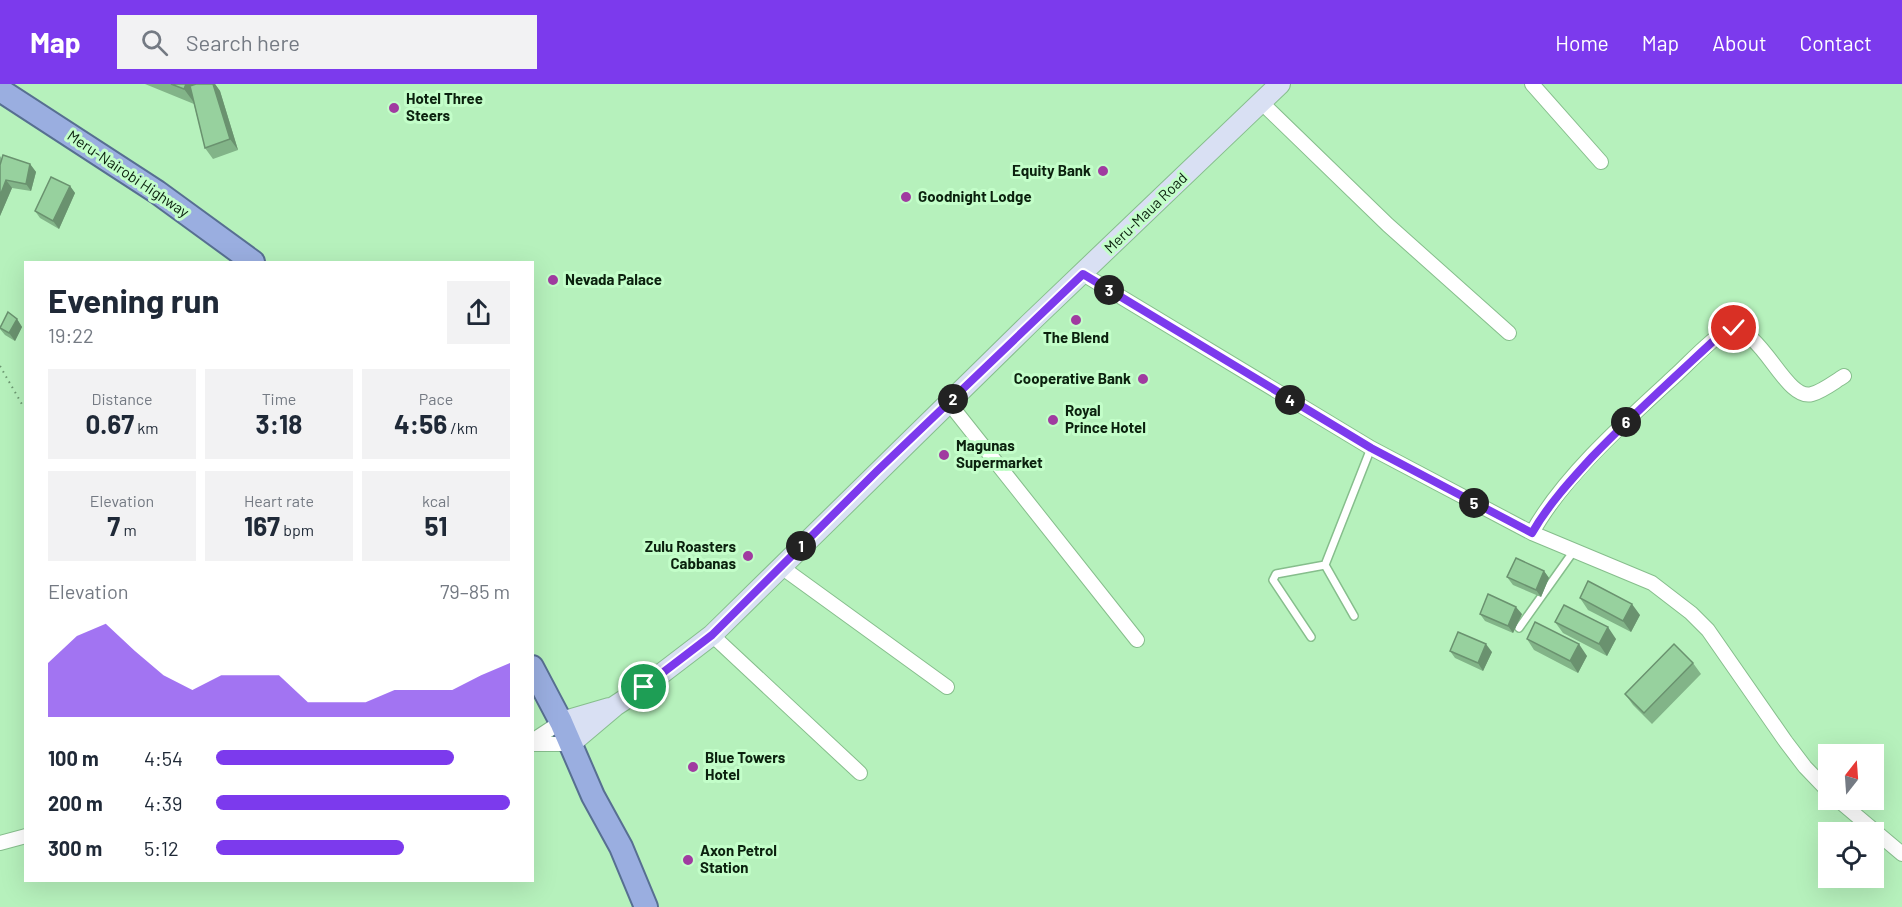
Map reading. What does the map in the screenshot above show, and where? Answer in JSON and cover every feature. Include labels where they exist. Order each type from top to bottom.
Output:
[{"type":"highway","name":"Meru-Nairobi Highway","points":[[0,90],[157,192],[252,261]]},
{"type":"highway","points":[[534,671],[561,722],[592,796],[621,847],[646,907]]},
{"type":"main road","name":"Meru-Maua Road","points":[[573,752],[615,706],[668,670],[712,635],[780,566],[1280,84]]},
{"type":"main road","name":"Meru-Maua Road","points":[[561,722],[615,706]]},
{"type":"street","points":[[1532,84],[1601,162]]},
{"type":"street","points":[[1261,102],[1388,225],[1509,333]]},
{"type":"street","points":[[1083,274],[1371,448],[1532,533],[1652,583],[1691,613],[1708,630],[1805,767],[1818,781]]},
{"type":"street","points":[[1532,533],[1551,504],[1605,444],[1639,409],[1728,329],[1740,330],[1754,342],[1792,387],[1804,394],[1811,395],[1844,376]]},
{"type":"street","points":[[949,403],[1137,640]]},
{"type":"street","points":[[780,566],[946,687]]},
{"type":"street","points":[[712,635],[860,774]]},
{"type":"street","points":[[534,742],[561,722]]},
{"type":"street","points":[[534,743],[573,752]]},
{"type":"street","points":[[1850,810],[1902,854]]},
{"type":"street","points":[[0,843],[24,837]]},
{"type":"lane","points":[[1325,565],[1371,448]]},
{"type":"lane","points":[[1519,628],[1573,552]]},
{"type":"lane","points":[[1325,565],[1354,616]]},
{"type":"lane","points":[[1311,637],[1273,580],[1276,573],[1325,565]]},
{"type":"path","points":[[0,366],[23,406]]},
{"type":"building","points":[[171,84],[186,84],[184,89]]},
{"type":"building","points":[[213,84],[230,139],[205,148],[190,86]]},
{"type":"building","points":[[3,155],[30,164],[26,184],[6,180],[0,196],[0,165]]},
{"type":"building","points":[[51,177],[70,186],[53,221],[35,211]]},
{"type":"building","points":[[8,312],[17,319],[9,333],[0,328]]},
{"type":"building","points":[[1516,558],[1544,571],[1536,590],[1507,577]]},
{"type":"building","points":[[1588,581],[1632,604],[1623,621],[1580,598]]},
{"type":"building","points":[[1488,594],[1516,607],[1508,626],[1480,614]]},
{"type":"building","points":[[1564,605],[1608,627],[1599,644],[1555,622]]},
{"type":"building","points":[[1535,622],[1579,644],[1570,661],[1527,639]]},
{"type":"building","points":[[1458,632],[1486,644],[1478,663],[1450,651]]},
{"type":"building","points":[[1674,644],[1693,663],[1644,713],[1625,694]]},
{"type":"place","name":"Hotel Three Steers","points":[[394,108]]},
{"type":"place","name":"Equity Bank","points":[[1103,171]]},
{"type":"place","name":"Goodnight Lodge","points":[[906,197]]},
{"type":"place","name":"Nevada Palace","points":[[553,280]]},
{"type":"place","name":"The Blend","points":[[1076,320]]},
{"type":"place","name":"Cooperative Bank","points":[[1143,379]]},
{"type":"place","name":"Royal Prince Hotel","points":[[1053,420]]},
{"type":"place","name":"Magunas Supermarket","points":[[944,455]]},
{"type":"place","name":"Zulu Roasters Cabbanas","points":[[748,556]]},
{"type":"place","name":"Blue Towers Hotel","points":[[693,767]]},
{"type":"place","name":"Axon Petrol Station","points":[[688,860]]},
{"type":"route","points":[[644,687],[712,635],[877,471],[1083,274],[1371,448],[1532,533],[1551,504],[1575,476],[1639,409],[1722,333],[1734,328]]}]
